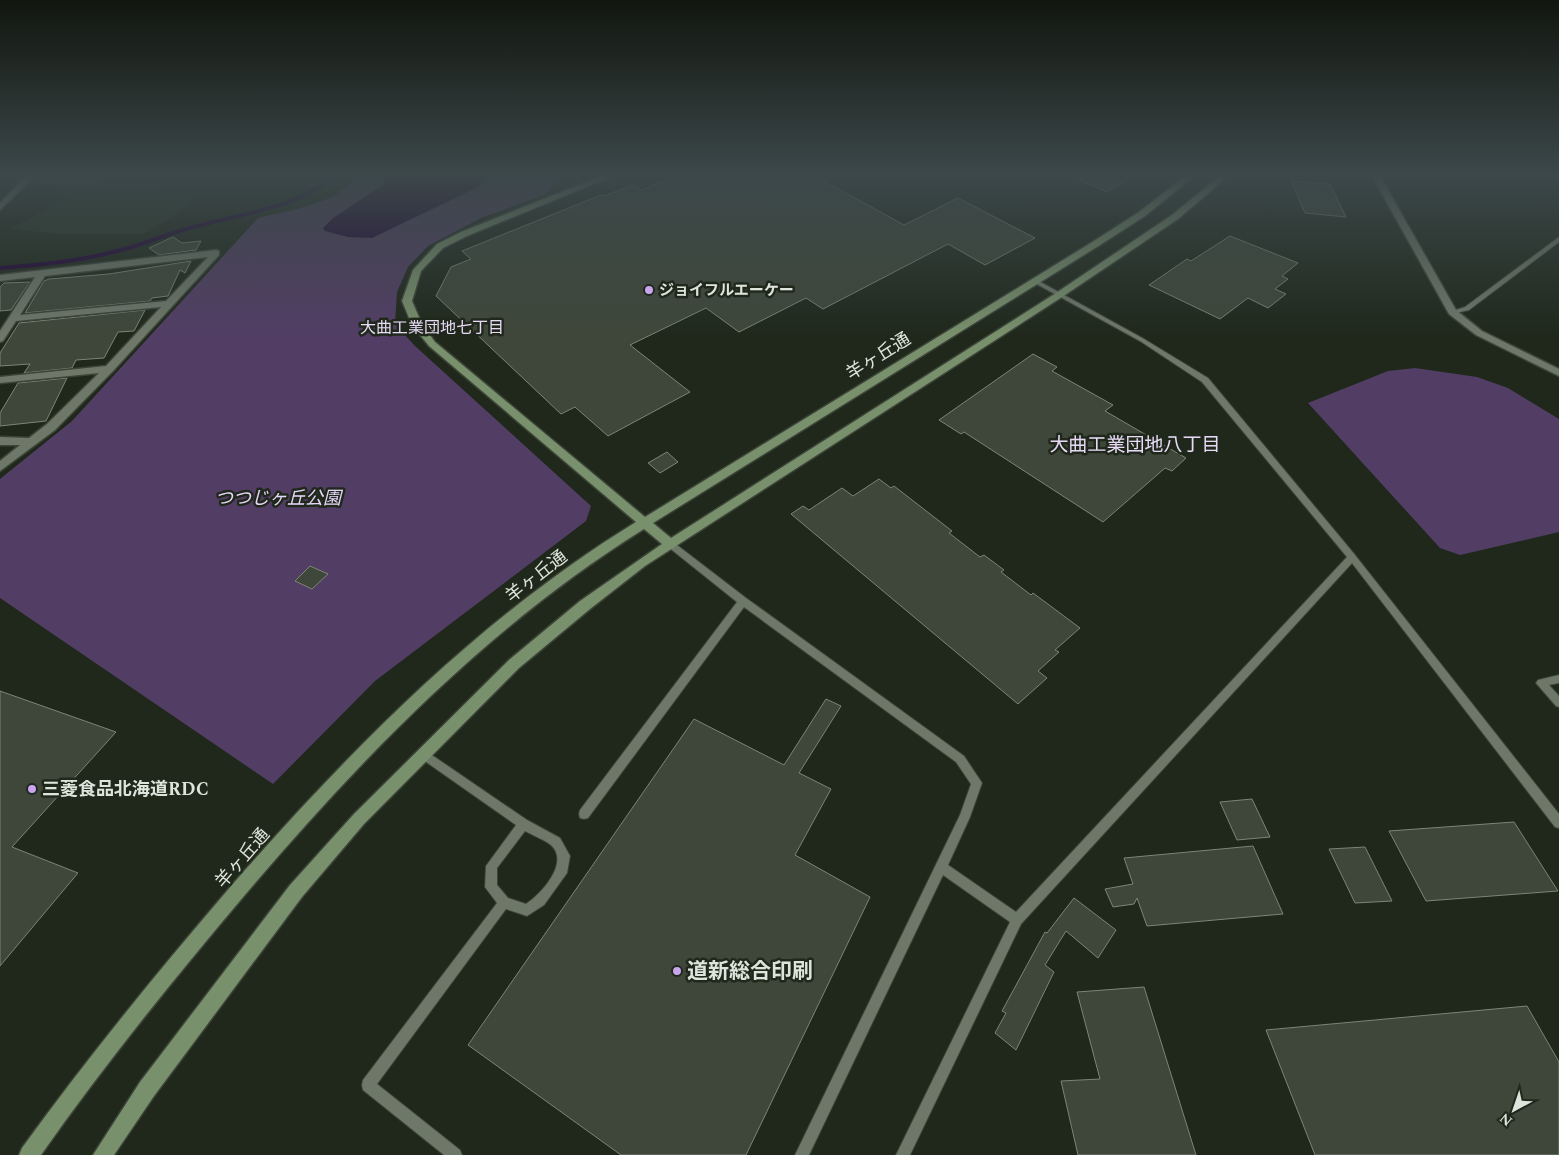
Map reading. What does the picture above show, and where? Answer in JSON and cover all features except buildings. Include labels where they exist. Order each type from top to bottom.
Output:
[{"type":"main road","points":[[479,228],[440,246],[417,270],[407,301],[417,325],[432,344],[670,544]]},
{"type":"main road","name":"羊ヶ丘通","points":[[28,1155],[85,1075],[169,969],[336,781],[423,695],[479,646],[565,576],[643,523],[1120,228]]},
{"type":"main road","points":[[102,1155],[147,1088],[296,891],[359,819],[514,664],[585,605],[670,544],[1059,295],[1159,228]]},
{"type":"street","points":[[1405,228],[1452,312],[1479,333],[1559,373]]},
{"type":"street","points":[[0,278],[216,253],[109,369],[51,427],[0,467]]},
{"type":"street","points":[[0,339],[42,274]]},
{"type":"street","points":[[13,318],[168,304]]},
{"type":"street","points":[[0,380],[109,369]]},
{"type":"street","points":[[0,441],[30,442]]},
{"type":"lane","points":[[1452,312],[1468,309],[1559,239]]},
{"type":"lane","points":[[1035,281],[1142,340],[1205,380],[1352,557],[1559,823]]},
{"type":"lane","points":[[670,544],[742,600],[960,759],[976,783],[965,817],[802,1155]]},
{"type":"lane","points":[[903,1155],[1017,920],[1352,557]]},
{"type":"lane","points":[[584,814],[742,600]]},
{"type":"lane","points":[[1559,679],[1541,683],[1559,703]]},
{"type":"lane","points":[[423,754],[523,824],[556,842],[564,856],[563,870],[540,901],[527,910],[504,903],[491,887],[492,866],[523,824]]},
{"type":"lane","points":[[941,867],[1017,920]]},
{"type":"lane","points":[[455,1155],[368,1085],[504,903]]},
{"type":"shaded area","points":[[154,228],[144,234],[59,234],[10,229]]},
{"type":"shaded area","points":[[323,228],[393,228],[372,238],[348,237],[325,231]]},
{"type":"green space","name":"つつじヶ丘公園","points":[[249,228],[462,228],[428,246],[408,267],[397,292],[395,324],[415,346],[591,506],[586,521],[375,681],[273,784],[0,598],[0,479],[72,421]]},
{"type":"green space","points":[[1415,368],[1477,377],[1508,388],[1559,419],[1559,532],[1460,555],[1440,548],[1308,403],[1388,371]]},
{"type":"waterway","points":[[0,268],[76,260],[106,254],[191,228]]},
{"type":"place","name":"ジョイフルエーケー","points":[[649,290]]},
{"type":"place","name":"三菱食品北海道RDC","points":[[32,789]]},
{"type":"place","name":"道新総合印刷","points":[[677,971]]},
{"type":"district","name":"大曲工業団地七丁目","points":[[432,327]]},
{"type":"district","name":"大曲工業団地八丁目","points":[[1135,444]]}]
